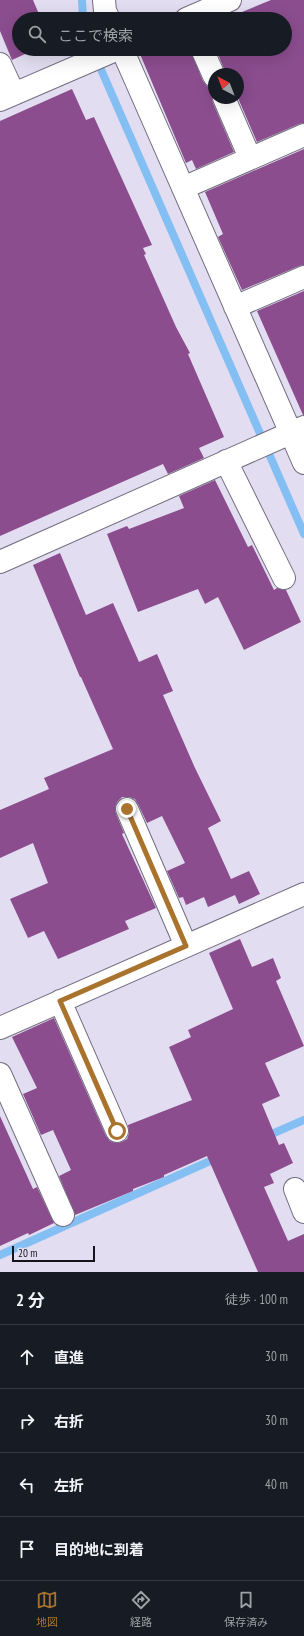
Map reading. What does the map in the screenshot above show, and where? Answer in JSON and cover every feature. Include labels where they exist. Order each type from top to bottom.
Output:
[{"type":"street","points":[[104,0],[106,12]]},
{"type":"street","points":[[203,12],[230,0]]},
{"type":"street","points":[[0,64],[7,97],[103,56]]},
{"type":"street","points":[[118,56],[183,188],[304,463]]},
{"type":"street","points":[[205,56],[210,68]]},
{"type":"street","points":[[227,104],[250,158]]},
{"type":"street","points":[[183,188],[304,135]]},
{"type":"street","points":[[235,307],[304,277]]},
{"type":"street","points":[[0,562],[290,433]]},
{"type":"street","points":[[226,461],[284,578]]},
{"type":"street","points":[[127,809],[186,946]]},
{"type":"street","points":[[0,1028],[304,894]]},
{"type":"street","points":[[60,1001],[117,1131]]},
{"type":"street","points":[[0,1074],[63,1215]]},
{"type":"street","points":[[294,1189],[304,1212]]},
{"type":"building","points":[[0,0],[33,0],[38,12],[12,12],[12,56],[21,56],[12,60],[0,31]]},
{"type":"building","points":[[271,0],[304,0],[304,123],[257,142],[241,104],[244,104],[244,68],[224,68],[219,56],[292,56],[292,12],[242,12]]},
{"type":"building","points":[[141,56],[193,56],[203,81],[208,86],[208,104],[213,104],[234,152],[196,169],[192,160],[186,163]]},
{"type":"building","points":[[72,89],[86,120],[94,117],[152,245],[143,248],[146,254],[144,255],[176,327],[190,353],[188,354],[224,437],[199,448],[204,458],[168,474],[163,464],[0,536],[0,121]]},
{"type":"building","points":[[304,149],[304,265],[242,290],[218,237],[223,234],[205,192]]},
{"type":"building","points":[[304,291],[304,415],[303,415],[257,311]]},
{"type":"building","points":[[215,480],[248,547],[252,545],[274,590],[277,588],[286,590],[301,622],[244,650],[218,597],[205,604],[198,589],[138,612],[107,534],[127,526],[129,529],[184,508],[179,496]]},
{"type":"building","points":[[60,553],[86,615],[113,603],[139,662],[157,654],[173,691],[163,695],[195,768],[221,821],[208,828],[231,879],[249,871],[260,894],[239,904],[235,895],[208,907],[204,897],[186,905],[183,897],[179,898],[167,871],[185,863],[162,816],[147,823],[135,799],[122,797],[117,802],[115,808],[124,833],[122,834],[156,908],[125,921],[129,929],[58,959],[44,931],[28,938],[10,899],[48,883],[33,843],[0,858],[0,810],[49,789],[44,778],[113,749],[80,677],[33,565]]},
{"type":"building","points":[[240,939],[252,967],[273,958],[281,978],[276,981],[304,1046],[265,1063],[280,1096],[262,1104],[279,1145],[284,1143],[293,1163],[270,1174],[274,1183],[264,1187],[288,1241],[304,1234],[304,1272],[258,1272],[207,1156],[164,1175],[164,1177],[133,1189],[133,1191],[75,1215],[59,1176],[71,1170],[53,1130],[41,1135],[23,1094],[37,1088],[12,1037],[54,1018],[106,1136],[110,1141],[116,1143],[122,1142],[127,1139],[129,1133],[128,1125],[192,1100],[169,1047],[191,1037],[188,1030],[233,1009],[209,953]]},
{"type":"building","points":[[0,1116],[33,1189],[37,1187],[54,1223],[29,1235],[28,1233],[0,1246]]},
{"type":"waterway","points":[[82,0],[83,12]]},
{"type":"waterway","points":[[96,58],[304,534]]},
{"type":"waterway","points":[[265,1137],[304,1120]]},
{"type":"waterway","points":[[0,1255],[219,1157]]},
{"type":"route","points":[[117,1131],[60,1001],[186,946],[127,809]]}]
